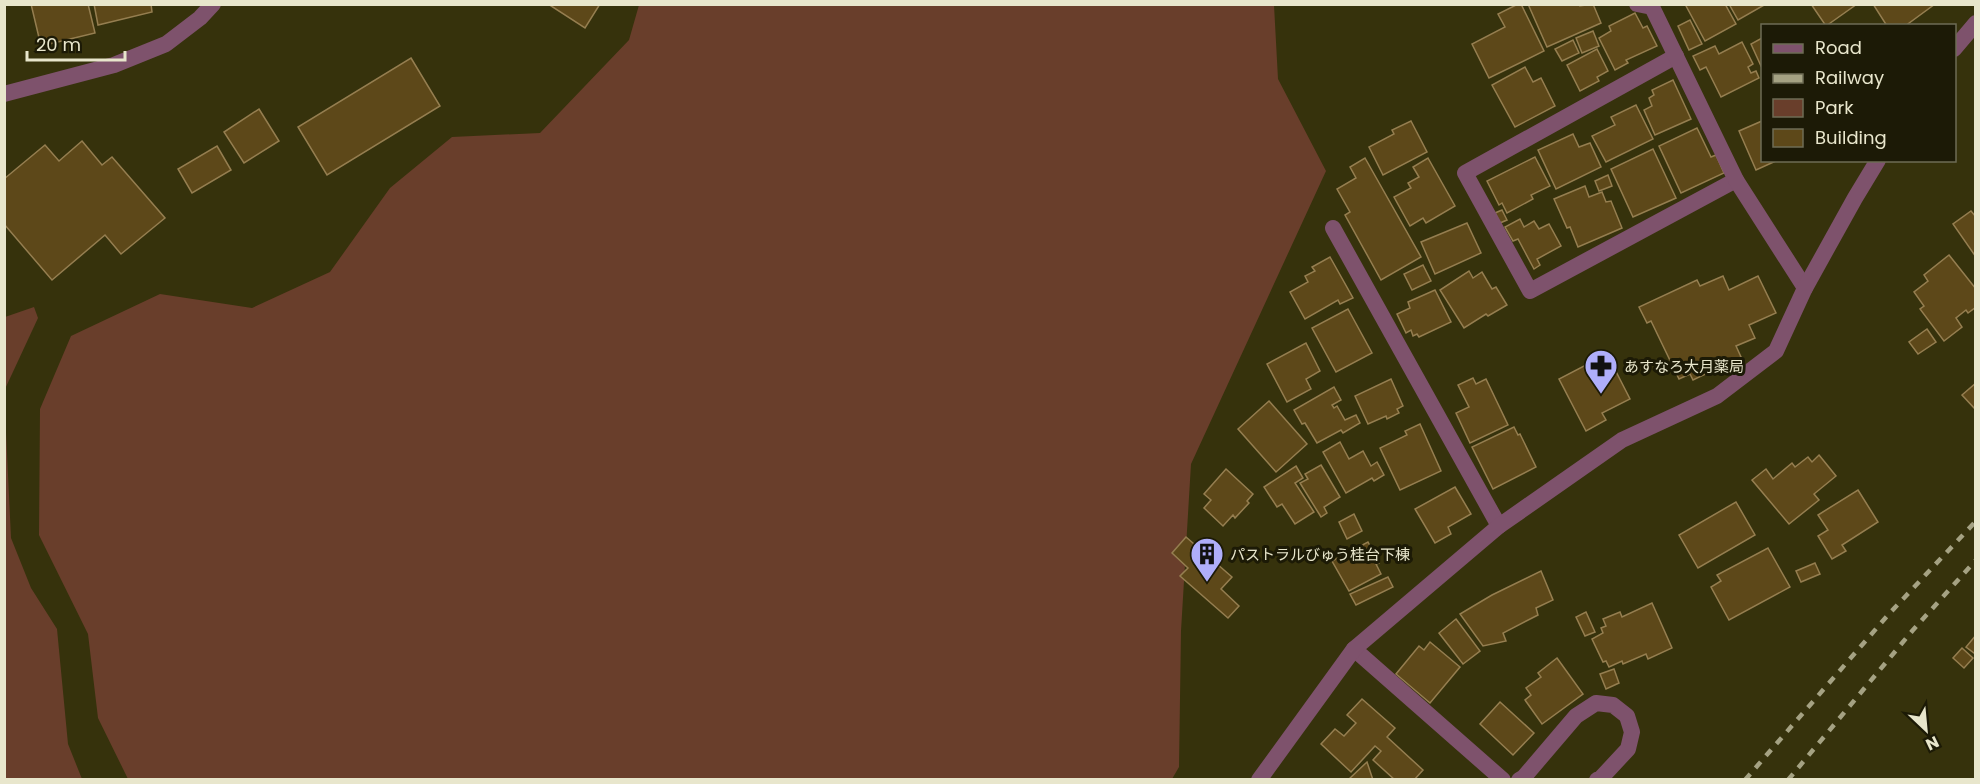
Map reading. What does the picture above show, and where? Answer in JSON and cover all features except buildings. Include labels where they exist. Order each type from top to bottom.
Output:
[{"type":"street","points":[[5,91],[114,65],[166,44],[200,18],[213,4]]},
{"type":"street","points":[[1637,4],[1652,7],[1736,180],[1805,288]]},
{"type":"street","points":[[1956,48],[1976,23]]},
{"type":"street","points":[[1677,56],[1465,173],[1530,291],[1736,180]]},
{"type":"street","points":[[1259,780],[1354,649],[1499,526],[1622,440],[1717,396],[1776,351],[1805,288],[1877,162]]},
{"type":"street","points":[[1333,228],[1499,526]]},
{"type":"street","points":[[1354,649],[1503,780]]},
{"type":"street","points":[[1519,780],[1576,716],[1596,703],[1613,705],[1627,716],[1632,732],[1628,749],[1597,780]]},
{"type":"green space","points":[[639,5],[1274,5],[1278,79],[1326,171],[1191,464],[1181,631],[1179,767],[1172,779],[128,779],[98,718],[88,634],[39,535],[40,409],[71,336],[160,294],[252,308],[330,272],[390,188],[452,137],[540,133],[629,40]]},
{"type":"green space","points":[[34,307],[38,318],[5,389],[5,317]]},
{"type":"green space","points":[[4,390],[11,538],[31,588],[57,629],[68,744],[82,779],[5,779]]},
{"type":"railway","points":[[1745,780],[1888,615],[1976,521]]},
{"type":"railway","points":[[1788,780],[1913,630],[1976,560]]},
{"type":"place","name":"あすなろ大月薬局","points":[[1601,395]]},
{"type":"place","name":"パストラルびゅう桂台下棟","points":[[1207,583]]}]
